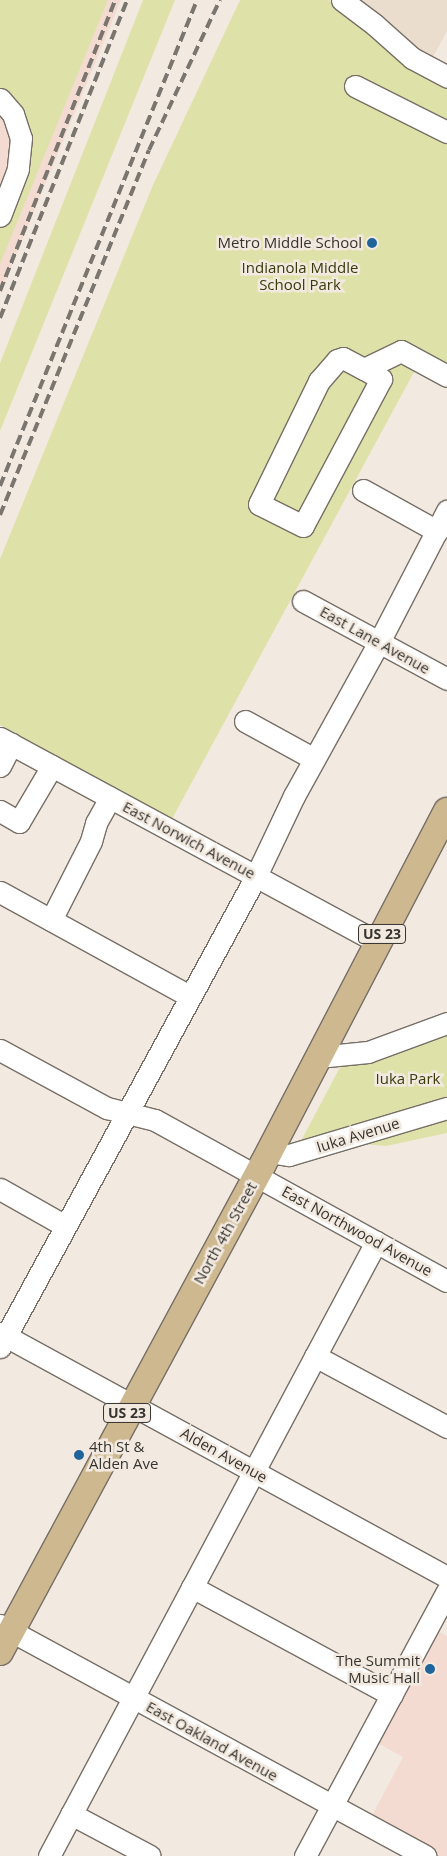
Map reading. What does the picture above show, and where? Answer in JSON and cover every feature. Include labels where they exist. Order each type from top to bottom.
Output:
[{"type":"main road","name":"North 4th Street","points":[[4,1636],[269,1152],[447,811]]},
{"type":"street","points":[[342,0],[375,25],[412,58],[447,77]]},
{"type":"street","points":[[356,86],[447,132]]},
{"type":"street","points":[[0,216],[18,169],[21,138],[6,107]]},
{"type":"street","points":[[364,369],[401,351],[438,371]]},
{"type":"street","points":[[343,358],[364,369],[382,379],[303,526],[259,504],[319,381],[331,364],[343,358]]},
{"type":"street","points":[[363,490],[437,531]]},
{"type":"street","points":[[2,1339],[256,876],[294,796],[379,642],[447,512]]},
{"type":"street","name":"East Lane Avenue","points":[[304,601],[447,679]]},
{"type":"street","points":[[245,721],[314,758]]},
{"type":"street","points":[[0,766],[6,741]]},
{"type":"street","name":"East Norwich Avenue","points":[[6,741],[377,942]]},
{"type":"street","points":[[0,811],[19,822],[52,766]]},
{"type":"street","points":[[51,920],[91,841],[96,823],[110,798]]},
{"type":"street","points":[[0,892],[189,996]]},
{"type":"street","points":[[318,1057],[368,1052],[447,1023]]},
{"type":"street","name":"East Northwood Avenue","points":[[0,1050],[107,1108],[155,1120],[447,1280]]},
{"type":"street","name":"Iuka Avenue","points":[[269,1152],[277,1155],[289,1155],[447,1108]]},
{"type":"street","points":[[0,1189],[65,1226]]},
{"type":"street","points":[[48,1856],[376,1242]]},
{"type":"street","name":"Alden Avenue","points":[[2,1339],[131,1404],[447,1577]]},
{"type":"street","points":[[315,1356],[447,1427]]},
{"type":"street","points":[[192,1587],[392,1695]]},
{"type":"street","points":[[305,1856],[447,1592]]},
{"type":"street","name":"East Oakland Avenue","points":[[4,1636],[133,1697],[425,1856]]},
{"type":"street","points":[[71,1814],[150,1856]]},
{"type":"shaded area","points":[[0,0],[121,0],[0,294]]},
{"type":"shaded area","points":[[328,0],[447,0],[447,31],[424,74],[386,41]]},
{"type":"shaded area","points":[[429,1626],[447,1636],[447,1856],[425,1856],[367,1825],[403,1757],[368,1738]]},
{"type":"green space","points":[[0,0],[108,0],[0,264],[0,216],[18,169],[0,99]]},
{"type":"green space","points":[[143,0],[175,0],[0,431],[0,363]]},
{"type":"green space","name":"Indianola Middle School Park","points":[[240,0],[328,0],[447,85],[447,375],[420,361],[172,819],[0,725],[0,559],[153,185]]},
{"type":"green space","name":"Iuka Park","points":[[447,1023],[447,1133],[386,1146],[363,1144],[294,1154],[346,1056]]},
{"type":"railway","points":[[0,291],[115,0]]},
{"type":"railway","points":[[0,318],[127,0]]},
{"type":"railway","points":[[0,486],[197,0]]},
{"type":"railway","points":[[0,515],[149,150],[220,0]]},
{"type":"place","name":"Metro Middle School","points":[[372,243]]},
{"type":"place","name":"4th St & Alden Ave","points":[[79,1455]]},
{"type":"place","name":"The Summit Music Hall","points":[[430,1669]]}]
